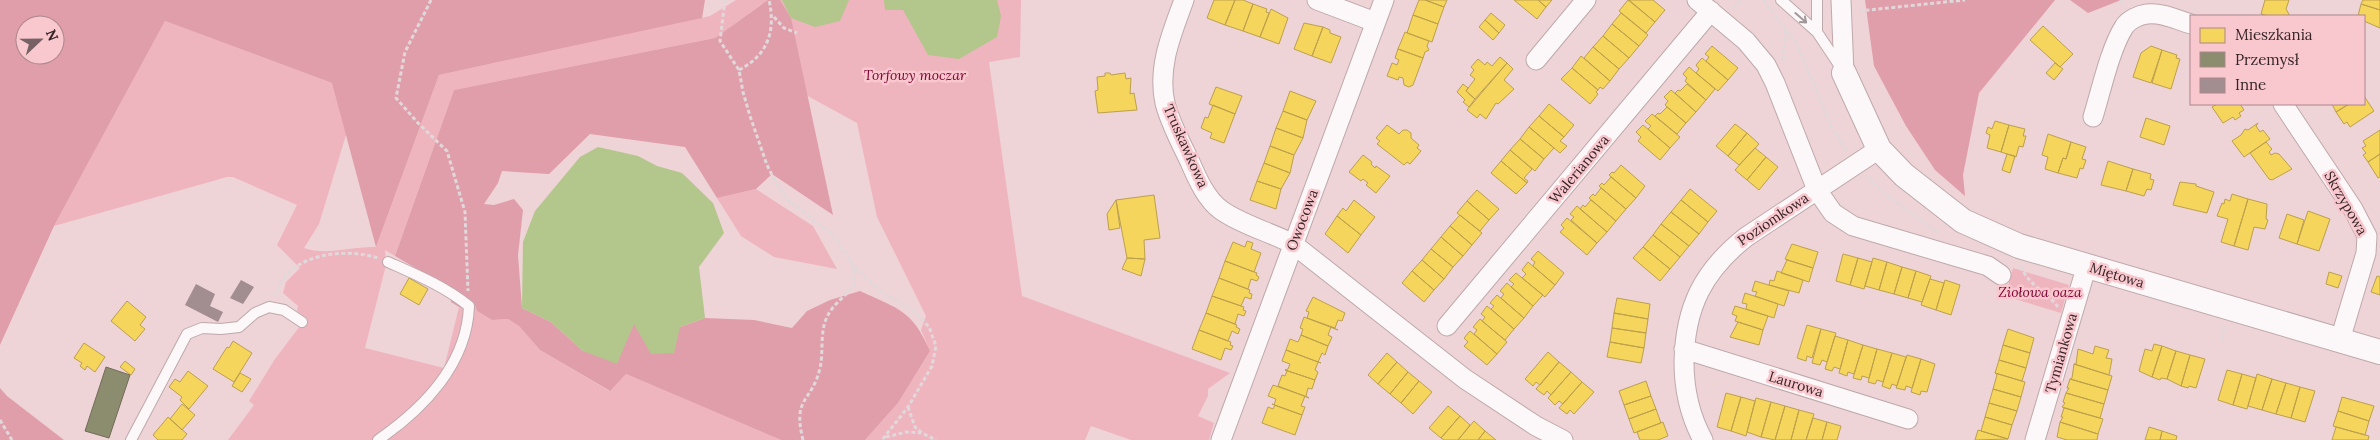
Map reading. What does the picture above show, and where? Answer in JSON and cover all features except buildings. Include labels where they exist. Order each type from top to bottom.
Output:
[{"type":"street","name":"Truskawkowa","points":[[1184,0],[1168,43],[1163,76],[1165,102],[1179,139],[1204,188],[1220,209],[1292,244]]},
{"type":"street","points":[[1317,0],[1375,22]]},
{"type":"street","name":"Owocowa","points":[[1221,440],[1292,244],[1384,0]]},
{"type":"street","points":[[1536,60],[1586,0]]},
{"type":"street","points":[[1704,6],[1746,41],[1766,65],[1775,83],[1817,190],[1879,149]]},
{"type":"street","name":"Walerianowa","points":[[1447,326],[1704,6]]},
{"type":"street","name":"Miętowa","points":[[1847,6],[1844,73],[1879,149],[1904,174],[1963,221],[2019,246],[2380,352]]},
{"type":"street","points":[[2093,117],[2117,40],[2125,25],[2136,17],[2146,14],[2160,14],[2190,24]]},
{"type":"street","name":"Skrzypowa","points":[[2284,105],[2353,210],[2367,236],[2366,253],[2340,340]]},
{"type":"street","name":"Poziomkowa","points":[[1703,440],[1696,427],[1686,396],[1684,349],[1691,306],[1701,286],[1726,252],[1768,221],[1817,190],[1834,213],[1853,226],[1988,266],[2001,275]]},
{"type":"street","points":[[1292,244],[1465,379],[1536,426],[1563,440]]},
{"type":"street","name":"Tymiankowa","points":[[2035,440],[2087,265]]},
{"type":"street","name":"Laurowa","points":[[1684,349],[1908,419]]},
{"type":"lane","points":[[1781,0],[1818,32],[1844,73]]},
{"type":"lane","points":[[1816,0],[1818,32]]},
{"type":"lane","points":[[378,440],[400,425],[436,388],[458,355],[465,337],[469,306],[442,286],[388,262]]},
{"type":"lane","points":[[131,440],[187,334],[202,328],[221,329],[239,327],[255,313],[268,307],[284,310],[302,322]]},
{"type":"path","points":[[431,0],[405,52],[396,98],[418,123],[448,151],[464,212],[469,306]]},
{"type":"path","points":[[725,0],[720,41],[740,70],[742,92],[767,165],[776,183],[787,199],[834,236],[853,265],[880,291],[914,311],[929,327],[936,346],[932,366],[908,407],[883,439]]},
{"type":"path","points":[[740,70],[755,62],[764,49],[773,17],[769,0]]},
{"type":"path","points":[[1847,6],[1965,0]]},
{"type":"path","points":[[773,17],[784,28],[797,34]]},
{"type":"path","points":[[268,307],[286,276],[302,265],[322,256],[361,253],[388,262]]},
{"type":"path","points":[[803,440],[799,423],[801,404],[813,385],[820,368],[821,344],[827,315],[854,286],[853,265]]},
{"type":"path","points":[[2021,266],[2027,278],[2051,298],[2060,311]]},
{"type":"path","points":[[908,407],[915,427],[936,440]]},
{"type":"path","points":[[0,420],[12,440]]},
{"type":"path","points":[[883,439],[906,432],[922,433]]},
{"type":"green space","name":"Torfowy moczar","points":[[736,0],[1021,0],[1020,57],[989,62],[1022,296],[1230,373],[1208,389],[1208,396],[1198,416],[1214,423],[1209,440],[1131,440],[1091,426],[1085,440],[865,440],[898,403],[930,351],[921,330],[926,316],[877,217],[857,123],[795,89],[762,4],[715,38],[454,90],[395,256],[385,250],[386,265],[365,348],[444,368],[459,307],[474,303],[477,311],[492,320],[508,319],[519,326],[540,350],[609,391],[626,374],[781,440],[228,440],[254,405],[249,401],[275,359],[306,318],[297,311],[298,306],[283,293],[286,282],[300,268],[277,245],[297,205],[233,177],[227,177],[54,226],[165,21],[332,83],[353,112],[319,224],[304,248],[330,251],[376,247],[439,75],[710,16]]},
{"type":"green space","points":[[756,189],[813,226],[837,269],[774,257],[741,236],[717,198]]},
{"type":"green space","name":"Ziołowa oaza","points":[[2013,268],[2069,285],[2061,313],[2005,296]]},
{"type":"shaded area","points":[[0,0],[705,0],[702,18],[439,75],[376,247],[332,83],[165,21],[54,226],[0,345]]},
{"type":"shaded area","points":[[768,0],[780,0],[791,18],[833,215],[772,174],[756,189],[717,198],[685,147],[590,134],[549,174],[502,171],[498,183],[484,204],[494,205],[514,199],[523,210],[518,255],[522,308],[551,322],[583,351],[634,324],[680,327],[705,318],[754,320],[792,328],[807,311],[830,300],[860,291],[895,307],[903,312],[917,327],[930,351],[898,403],[865,440],[781,440],[626,374],[610,391],[540,350],[519,326],[508,319],[492,320],[477,311],[474,303],[459,307],[451,302],[451,289],[395,256],[454,90],[715,38]]},
{"type":"shaded area","points":[[782,0],[849,0],[840,21],[815,27],[791,18]]},
{"type":"shaded area","points":[[884,0],[997,0],[1001,16],[997,37],[959,59],[928,55],[903,10],[885,10]]},
{"type":"shaded area","points":[[1865,0],[2055,0],[1979,93],[1963,175],[1965,196],[1935,170],[1906,126],[1874,66]]},
{"type":"shaded area","points":[[2070,0],[2121,0],[2088,13]]},
{"type":"shaded area","points":[[598,147],[638,156],[657,166],[682,173],[713,203],[724,233],[699,267],[705,318],[680,327],[674,353],[651,354],[634,324],[617,364],[583,351],[551,322],[522,308],[523,242],[535,211],[580,157]]},
{"type":"shaded area","points":[[0,388],[7,396],[64,440],[0,440]]}]
